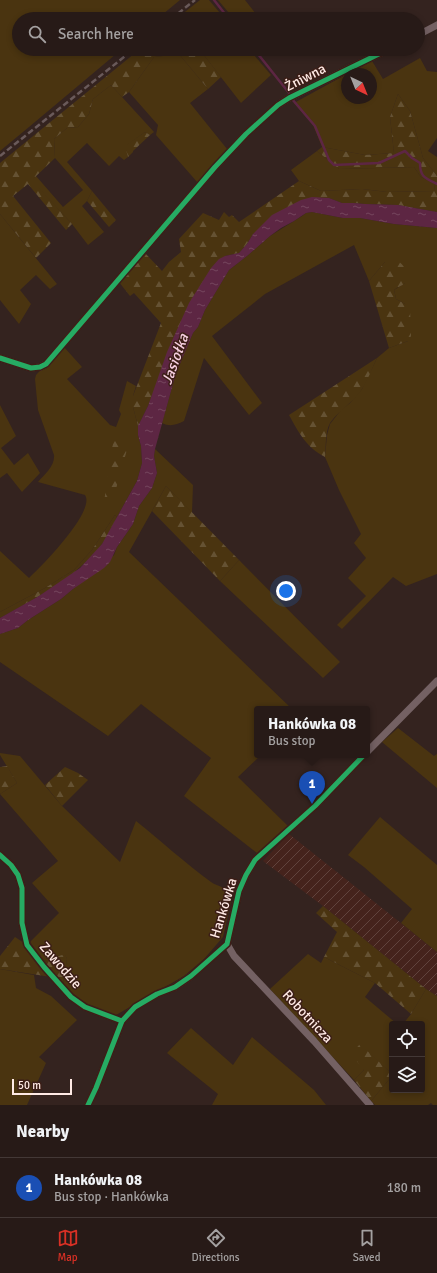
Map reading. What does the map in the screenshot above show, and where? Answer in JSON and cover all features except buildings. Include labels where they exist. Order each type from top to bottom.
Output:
[{"type":"street","points":[[425,31],[437,25]]},
{"type":"street","name":"Żniwna","points":[[0,358],[31,368],[40,367],[46,364],[215,167],[246,134],[278,105],[289,98],[375,56]]},
{"type":"street","points":[[370,749],[437,681]]},
{"type":"street","name":"Hankówka","points":[[88,1105],[122,1021],[134,1007],[157,994],[175,987],[191,976],[227,944],[239,891],[246,875],[256,860],[314,806],[361,758]]},
{"type":"street","name":"Zawodzie","points":[[0,855],[18,875],[22,888],[22,923],[27,945],[44,967],[72,997],[85,1007],[122,1021]]},
{"type":"street","name":"Robotnicza","points":[[227,944],[234,956],[314,1040],[370,1105]]},
{"type":"shaded area","points":[[289,834],[437,952],[437,996],[426,989],[323,906],[263,861]]},
{"type":"green space","points":[[0,0],[180,0],[165,12],[12,12],[12,56],[114,56],[0,151]]},
{"type":"green space","points":[[200,0],[209,0],[219,12],[185,12]]},
{"type":"green space","points":[[218,0],[245,0],[254,12],[228,12]]},
{"type":"green space","points":[[131,56],[162,56],[154,57],[129,92],[122,97],[111,85],[93,99],[89,114],[78,127],[67,128],[54,139],[55,158],[32,180],[72,224],[66,230],[28,184],[13,196],[51,243],[36,258],[0,214],[0,163]]},
{"type":"green space","points":[[181,56],[208,89],[190,103],[227,149],[198,183],[156,135],[158,125],[129,92],[154,57]]},
{"type":"green space","points":[[181,56],[204,56],[221,77],[208,89]]},
{"type":"green space","points":[[204,56],[255,56],[271,75],[241,103]]},
{"type":"green space","points":[[420,58],[427,71],[437,72],[437,138],[428,151],[437,157],[437,176],[423,158],[410,111],[398,94],[390,117],[394,153],[365,155],[322,147],[313,125],[294,103],[341,77],[341,104],[377,104],[377,69],[383,79]]},
{"type":"green space","points":[[372,61],[376,68],[359,68]]},
{"type":"green space","points":[[111,85],[154,132],[150,135],[145,132],[126,146],[128,157],[124,160],[119,156],[109,166],[87,143],[67,162],[92,191],[87,201],[82,206],[104,232],[88,245],[72,224],[31,180],[36,176],[63,207],[83,190],[55,158],[54,139],[67,128],[78,127],[89,114],[93,99]]},
{"type":"green space","points":[[398,94],[410,111],[423,158],[437,176],[437,212],[398,205],[342,203],[329,198],[253,234],[239,253],[225,256],[156,386],[138,426],[133,407],[133,396],[161,323],[134,293],[130,296],[119,282],[144,252],[162,271],[169,262],[181,252],[179,239],[203,213],[219,220],[224,212],[229,217],[232,215],[239,222],[299,181],[321,191],[362,189],[387,192],[434,191],[435,184],[421,177],[414,167],[339,169],[317,151],[322,147],[365,155],[394,153],[390,117]]},
{"type":"green space","points":[[145,132],[150,135],[128,157],[125,146]]},
{"type":"green space","points":[[317,151],[339,169],[414,167],[421,177],[435,184],[434,191],[387,192],[362,189],[321,191],[299,181],[291,170]]},
{"type":"green space","points":[[92,191],[116,220],[109,227],[87,201]]},
{"type":"green space","points":[[312,212],[343,218],[360,218],[394,224],[437,228],[437,574],[406,586],[393,577],[342,629],[337,625],[366,596],[348,578],[366,558],[354,543],[361,534],[339,490],[325,457],[327,435],[330,424],[341,410],[350,403],[362,389],[377,358],[389,348],[408,341],[405,304],[396,299],[394,290],[405,283],[385,262],[369,281],[354,245],[265,294],[212,336],[262,403],[249,415],[204,358],[184,421],[173,425],[162,423],[176,373],[193,333],[198,327],[205,310],[229,270],[270,236],[306,213]]},
{"type":"green space","points":[[0,214],[57,284],[50,289],[36,275],[20,290],[31,304],[19,324],[0,300]]},
{"type":"green space","points":[[395,259],[403,266],[407,273],[407,280],[405,283],[394,290],[396,299],[410,308],[411,336],[408,341],[389,348],[369,281],[385,262]]},
{"type":"green space","points":[[63,346],[82,367],[67,379],[110,425],[116,427],[121,414],[119,410],[127,381],[136,386],[133,396],[133,407],[138,426],[142,463],[137,481],[117,517],[115,515],[92,550],[74,570],[45,588],[0,612],[0,551],[29,578],[66,538],[83,513],[86,503],[85,495],[38,482],[53,463],[54,455],[38,410],[35,379],[36,375]]},
{"type":"green space","points":[[377,358],[359,394],[330,423],[326,435],[325,457],[318,453],[300,434],[289,415]]},
{"type":"green space","points":[[0,405],[16,436],[1,448],[14,465],[28,453],[40,473],[22,492],[7,473],[0,478]]},
{"type":"green space","points":[[114,436],[128,446],[114,496],[104,502]]},
{"type":"green space","points":[[155,449],[193,485],[192,513],[166,486],[129,552],[289,706],[254,706],[254,758],[258,758],[238,777],[288,826],[257,853],[184,796],[211,758],[141,704],[108,736],[0,662],[0,634],[18,628],[61,599],[114,555],[117,547],[133,524],[139,506],[152,488],[157,473],[154,456]]},
{"type":"green space","points":[[166,486],[239,560],[220,581],[152,511]]},
{"type":"green space","points":[[115,515],[117,517],[104,541],[92,556],[80,567],[55,586],[0,618],[0,612],[45,588],[74,570],[92,550]]},
{"type":"green space","points":[[239,560],[340,662],[323,678],[220,581]]},
{"type":"green space","points":[[398,728],[434,756],[437,754],[437,788],[382,742]]},
{"type":"green space","points":[[0,753],[20,756],[62,806],[120,862],[136,821],[201,875],[231,894],[232,897],[223,937],[204,959],[184,976],[116,1015],[101,1011],[87,1004],[74,995],[63,984],[67,959],[65,955],[44,961],[30,942],[59,913],[32,883],[58,861],[0,794],[17,783]]},
{"type":"green space","points":[[7,766],[17,783],[0,794],[0,767]]},
{"type":"green space","points":[[65,767],[88,780],[62,806],[45,785]]},
{"type":"green space","points":[[380,817],[437,865],[437,952],[401,923],[412,909],[348,855]]},
{"type":"green space","points":[[323,906],[426,989],[411,1014],[375,983],[324,957],[337,932],[316,913]]},
{"type":"green space","points":[[15,937],[24,943],[51,977],[0,969],[0,956]]},
{"type":"green space","points":[[65,954],[67,959],[63,984],[44,961]]},
{"type":"green space","points":[[308,954],[321,963],[324,957],[375,983],[365,997],[393,1021],[389,1021],[389,1071],[360,1045],[364,1070],[354,1080],[270,989]]},
{"type":"green space","points":[[0,969],[34,975],[36,988],[51,996],[77,1020],[39,1057],[46,1063],[27,1105],[0,1105]]},
{"type":"green space","points":[[426,989],[437,996],[437,1105],[433,1105],[431,1103],[428,1105],[375,1105],[371,1101],[389,1080],[389,1093],[425,1093],[425,1021],[405,1021]]},
{"type":"green space","points":[[191,1028],[233,1065],[252,1037],[314,1090],[326,1105],[212,1105],[218,1094],[167,1053]]},
{"type":"green space","points":[[360,1044],[389,1071],[389,1080],[371,1101],[354,1080],[364,1070],[351,1054]]},
{"type":"water","name":"Jasiołka","points":[[312,197],[329,198],[342,203],[398,205],[437,212],[437,228],[394,224],[360,218],[343,218],[312,212],[306,213],[270,236],[229,270],[205,310],[198,327],[193,333],[176,373],[155,449],[154,456],[157,473],[152,488],[139,506],[133,524],[117,547],[110,562],[61,599],[18,628],[0,634],[0,618],[39,596],[80,568],[102,544],[137,481],[142,463],[138,426],[148,406],[167,352],[189,303],[211,268],[219,259],[239,253],[253,234],[272,215],[301,200]]},
{"type":"waterway","points":[[214,0],[223,12]]},
{"type":"waterway","points":[[260,56],[289,93]]},
{"type":"waterway","points":[[292,99],[315,126],[329,160],[334,165],[379,163],[405,151],[420,163],[422,174],[437,184]]},
{"type":"railway","points":[[180,12],[195,0]]},
{"type":"railway","points":[[0,156],[125,56]]},
{"type":"cycle path","points":[[0,358],[31,368],[40,367],[46,364],[215,167],[246,134],[278,105],[289,98],[375,56]]},
{"type":"cycle path","points":[[88,1105],[122,1021],[135,1007],[157,994],[175,987],[191,976],[227,944],[239,891],[255,860],[315,806],[361,758]]},
{"type":"cycle path","points":[[0,855],[11,865],[18,875],[22,888],[22,923],[27,945],[44,967],[71,997],[85,1007],[122,1021]]},
{"type":"place","name":"Hankówka 08","points":[[312,804]]}]
